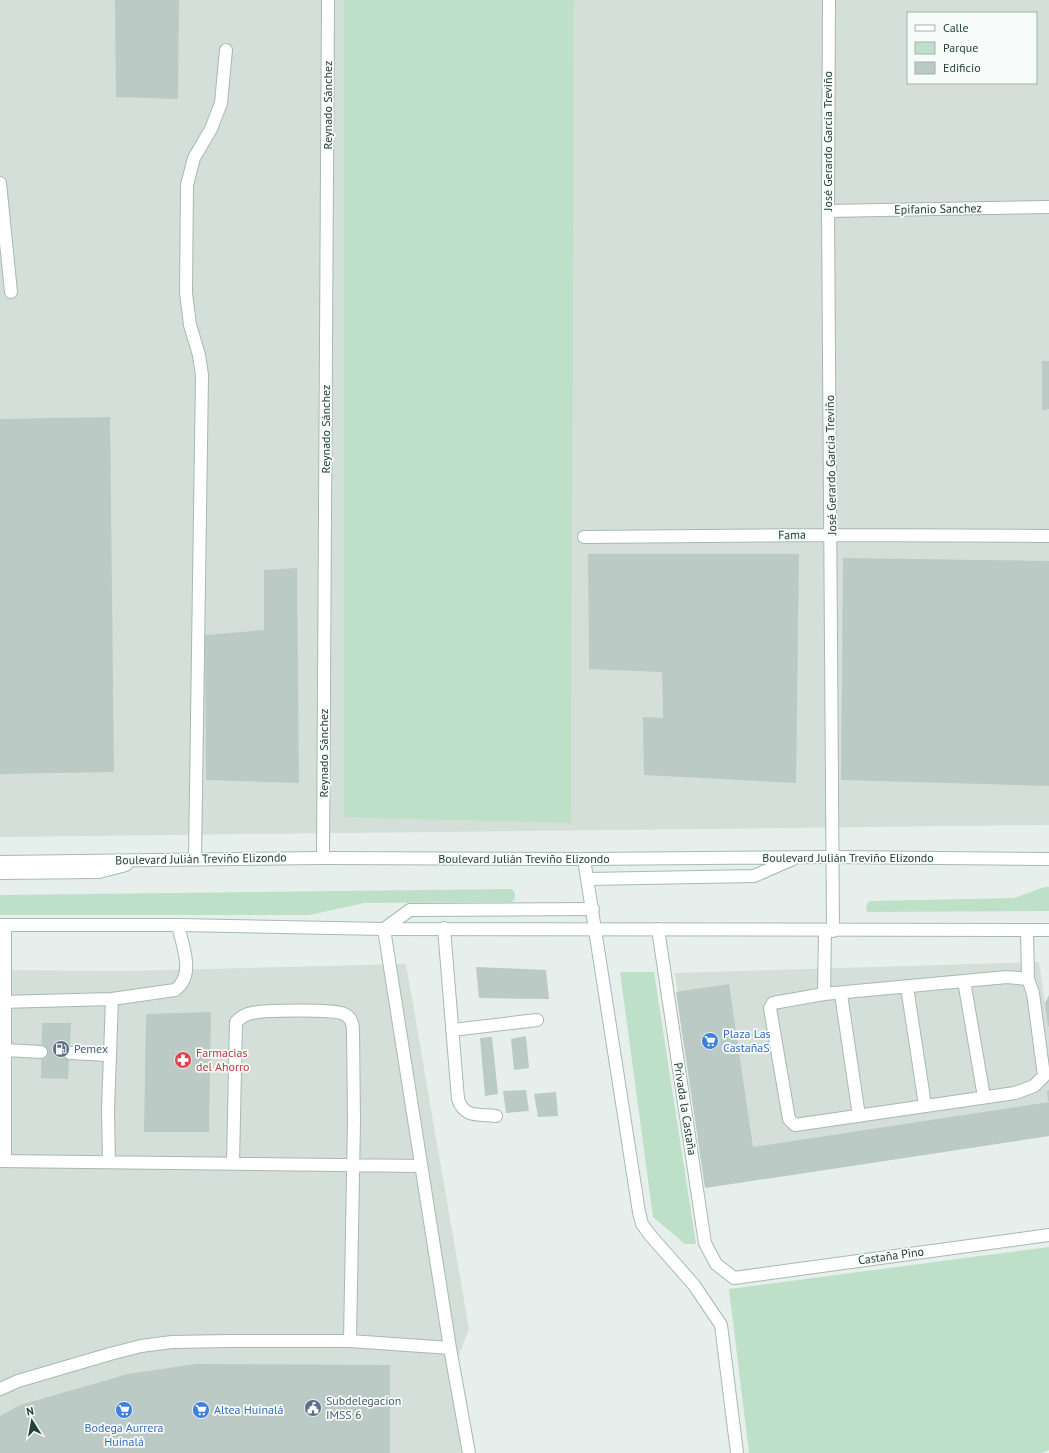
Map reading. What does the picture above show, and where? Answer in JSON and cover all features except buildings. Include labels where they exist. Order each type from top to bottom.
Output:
[{"type":"main road","name":"Reynado Sánchez","points":[[323,858],[328,0]]},
{"type":"main road","name":"José Gerardo García Treviño","points":[[824,994],[829,931],[832,857],[828,211],[829,0]]},
{"type":"main road","points":[[195,859],[203,404],[201,368],[190,325],[186,293],[187,185],[194,158],[211,129],[221,102],[226,50]]},
{"type":"main road","points":[[0,183],[11,292]]},
{"type":"main road","name":"Epifanio Sanchez","points":[[828,211],[1049,207]]},
{"type":"main road","name":"Fama","points":[[584,537],[831,535],[1049,536]]},
{"type":"main road","points":[[588,879],[754,876],[798,857]]},
{"type":"main road","name":"Boulevard Julián Treviño Elizondo","points":[[0,862],[323,858],[584,859],[832,857],[1049,859]]},
{"type":"main road","points":[[584,859],[642,1224],[694,1285],[722,1325],[737,1453]]},
{"type":"main road","points":[[0,874],[99,872],[142,860]]},
{"type":"main road","points":[[384,928],[410,910],[593,909]]},
{"type":"main road","points":[[421,1166],[2,1161],[6,1050],[3,1002],[3,925],[596,928],[829,931],[1049,930]]},
{"type":"main road","points":[[3,1002],[112,999],[175,990],[182,985],[187,969],[178,925]]},
{"type":"main road","points":[[384,928],[450,1348],[469,1453]]},
{"type":"main road","points":[[444,928],[458,1099],[461,1108],[468,1114],[496,1116]]},
{"type":"main road","name":"Privada la Castaña","points":[[658,929],[705,1242],[716,1264],[734,1278]]},
{"type":"main road","points":[[1027,930],[1028,979],[1033,993],[1044,1076],[1034,1086],[1015,1093],[795,1125],[789,1119],[770,1008],[773,1003],[780,1000],[824,994],[841,994],[1007,977],[1028,979]]},
{"type":"main road","points":[[964,981],[984,1097]]},
{"type":"main road","points":[[907,987],[925,1105]]},
{"type":"main road","points":[[841,994],[859,1116]]},
{"type":"main road","points":[[109,1162],[109,1055],[112,999]]},
{"type":"main road","points":[[233,1163],[236,1022],[241,1016],[251,1013],[294,1011],[343,1013],[350,1018],[352,1023],[353,1165],[350,1341]]},
{"type":"main road","points":[[452,1030],[537,1020]]},
{"type":"main road","points":[[6,1050],[41,1052]]},
{"type":"main road","points":[[70,1053],[109,1055]]},
{"type":"main road","name":"Castaña Pino","points":[[734,1278],[1049,1235]]},
{"type":"main road","points":[[0,1389],[18,1381],[141,1346],[172,1342],[350,1341],[450,1348]]},
{"type":"shaded area","points":[[0,0],[1049,0],[1049,825],[0,837]]},
{"type":"shaded area","name":"Plaza Las CastañaS","points":[[1039,962],[1049,1029],[1049,1136],[705,1188],[675,973]]},
{"type":"shaded area","name":"Altea Huinalá","points":[[406,964],[469,1329],[452,1373],[463,1453],[0,1453],[0,970],[122,971]]},
{"type":"green space","points":[[344,0],[574,0],[571,823],[344,817]]},
{"type":"green space","points":[[1049,887],[1049,911],[867,912],[866,907],[869,901],[1014,898]]},
{"type":"green space","points":[[512,889],[515,893],[515,899],[512,902],[364,903],[310,915],[0,915],[0,895]]},
{"type":"green space","points":[[620,972],[654,972],[696,1244],[685,1244],[653,1217]]},
{"type":"green space","points":[[1049,1247],[1049,1450],[1042,1453],[749,1453],[729,1289]]},
{"type":"place","name":"Plaza Las CastañaS","points":[[710,1041]]},
{"type":"place","name":"Pemex","points":[[61,1049]]},
{"type":"place","name":"Farmacias del Ahorro","points":[[183,1060]]},
{"type":"place","name":"Subdelegacion IMSS 6","points":[[313,1408]]},
{"type":"place","name":"Bodega Aurrera Huinalá","points":[[124,1410]]},
{"type":"place","name":"Altea Huinalá","points":[[201,1410]]}]
